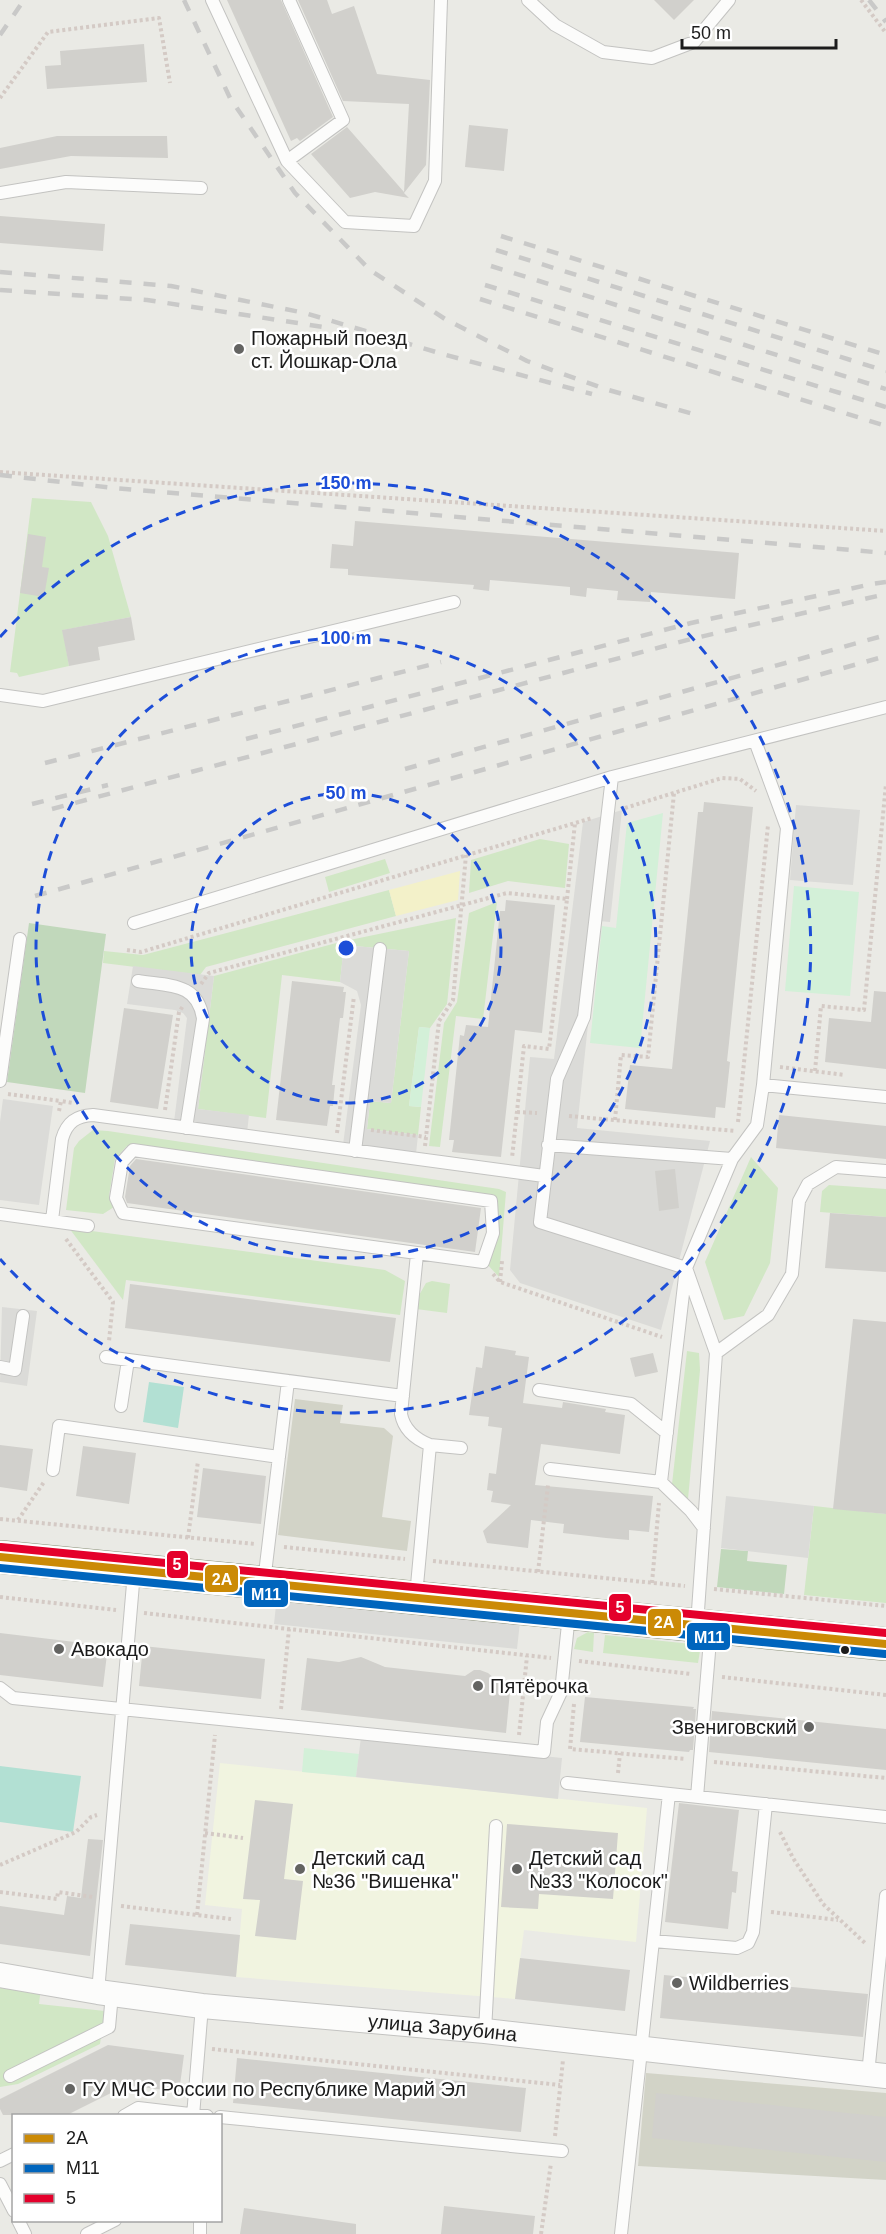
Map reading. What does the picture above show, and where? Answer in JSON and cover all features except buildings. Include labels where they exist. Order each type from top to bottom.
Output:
[{"type":"main road","points":[[0,1557],[886,1644]]},
{"type":"street","name":"улица Зарубина","points":[[0,1975],[105,1993],[202,2006],[485,2031],[877,2075]]},
{"type":"lane","points":[[212,0],[287,161],[345,222],[414,226],[435,181],[441,0]]},
{"type":"lane","points":[[287,161],[343,120],[289,0]]},
{"type":"lane","points":[[528,0],[555,25],[603,52],[652,58],[694,42],[729,0]]},
{"type":"lane","points":[[0,193],[66,182],[201,188]]},
{"type":"lane","points":[[0,695],[42,701],[454,602]]},
{"type":"lane","points":[[134,923],[612,777],[886,707]]},
{"type":"lane","points":[[662,1482],[686,1268],[732,1159],[757,1125],[763,1085],[788,828],[755,741]]},
{"type":"lane","points":[[612,777],[584,1017],[557,1079],[540,1222],[686,1268]]},
{"type":"lane","points":[[0,1081],[20,939]]},
{"type":"lane","points":[[355,1151],[380,950]]},
{"type":"lane","points":[[138,981],[182,988],[198,1000],[203,1019],[186,1128]]},
{"type":"lane","points":[[763,1085],[886,1096]]},
{"type":"lane","points":[[52,1220],[62,1139],[66,1128],[82,1115],[544,1176]]},
{"type":"lane","points":[[548,1145],[732,1159]]},
{"type":"lane","points":[[133,1150],[491,1201],[493,1233],[483,1262],[417,1254],[123,1213],[116,1198],[122,1162],[133,1150]]},
{"type":"lane","points":[[716,1353],[768,1315],[792,1274],[799,1201],[808,1184],[836,1167],[886,1172]]},
{"type":"lane","points":[[0,1214],[88,1226]]},
{"type":"lane","points":[[417,1254],[401,1414],[403,1424],[419,1441],[430,1445],[460,1448]]},
{"type":"lane","points":[[686,1268],[716,1353],[700,1587],[707,1676],[697,1797]]},
{"type":"lane","points":[[0,1367],[15,1370],[23,1316]]},
{"type":"lane","points":[[106,1357],[403,1396]]},
{"type":"lane","points":[[121,1406],[128,1360]]},
{"type":"lane","points":[[264,1583],[288,1381]]},
{"type":"lane","points":[[539,1390],[631,1404],[667,1433]]},
{"type":"lane","points":[[53,1470],[59,1426],[279,1457]]},
{"type":"lane","points":[[416,1598],[430,1445]]},
{"type":"lane","points":[[550,1469],[662,1482],[691,1511],[704,1528]]},
{"type":"lane","points":[[10,2076],[109,2027],[105,1993],[105,1901],[134,1570]]},
{"type":"lane","points":[[0,1688],[13,1698],[544,1752],[547,1722],[561,1692],[569,1612]]},
{"type":"lane","points":[[567,1783],[886,1817]]},
{"type":"lane","points":[[621,2234],[669,1794]]},
{"type":"lane","points":[[653,1941],[737,1948],[748,1942],[753,1932],[756,1910],[766,1804]]},
{"type":"lane","points":[[485,2031],[496,1826]]},
{"type":"lane","points":[[877,2075],[880,1956],[886,1896]]},
{"type":"lane","points":[[193,2114],[202,2006]]},
{"type":"lane","points":[[125,2114],[138,2108],[185,2114]]},
{"type":"lane","points":[[222,2117],[557,2151]]},
{"type":"lane","points":[[0,2184],[12,2207]]},
{"type":"lane","points":[[87,2234],[111,2222]]},
{"type":"path","points":[[861,0],[886,33]]},
{"type":"path","points":[[0,98],[48,32],[159,18],[170,83]]},
{"type":"path","points":[[0,472],[886,531]]},
{"type":"path","points":[[815,1071],[821,1006],[864,1010],[886,784]]},
{"type":"path","points":[[615,1120],[621,1055],[648,1057],[674,793]]},
{"type":"path","points":[[511,1172],[524,1046],[549,1049],[575,823]]},
{"type":"path","points":[[425,1151],[439,1021],[453,1000],[466,855]]},
{"type":"path","points":[[209,973],[507,893],[567,900]]},
{"type":"path","points":[[336,1139],[354,996]]},
{"type":"path","points":[[0,1093],[60,1101]]},
{"type":"path","points":[[517,1112],[737,1132]]},
{"type":"path","points":[[338,1126],[426,1137]]},
{"type":"path","points":[[52,1220],[113,1302],[108,1344]]},
{"type":"path","points":[[502,1260],[500,1282],[678,1343]]},
{"type":"path","points":[[188,1538],[200,1446]]},
{"type":"path","points":[[538,1572],[550,1469]]},
{"type":"path","points":[[17,1521],[53,1470]]},
{"type":"path","points":[[652,1583],[662,1482]]},
{"type":"path","points":[[0,1519],[886,1606]]},
{"type":"path","points":[[0,1597],[886,1695]]},
{"type":"path","points":[[280,1725],[290,1629]]},
{"type":"path","points":[[519,1742],[527,1656]]},
{"type":"path","points":[[197,1915],[217,1719]]},
{"type":"path","points":[[570,1749],[886,1778]]},
{"type":"path","points":[[766,1804],[793,1858],[823,1904],[880,1956]]},
{"type":"path","points":[[0,1864],[76,1832],[91,1817],[113,1808]]},
{"type":"path","points":[[205,1833],[243,1838]]},
{"type":"path","points":[[0,1892],[57,1899],[58,1892],[231,1919]]},
{"type":"path","points":[[756,1910],[839,1920]]},
{"type":"path","points":[[541,2234],[557,2151],[560,2085],[566,2040]]},
{"type":"path","points":[[198,2047],[560,2085]]},
{"type":"shaded area","points":[[796,805],[860,810],[853,885],[790,880]]},
{"type":"shaded area","points":[[622,810],[610,922],[599,921],[577,1128],[710,1141],[661,1330],[520,1283],[510,1270],[530,1057],[554,1059],[583,822]]},
{"type":"shaded area","points":[[663,813],[640,1048],[590,1043],[602,926],[616,928],[627,823]]},
{"type":"shaded area","points":[[794,886],[859,892],[850,996],[785,991]]},
{"type":"shaded area","points":[[344,945],[409,951],[391,1103],[370,1101],[367,1129],[418,1135],[416,1154],[343,1145],[361,1005],[357,991],[340,982]]},
{"type":"shaded area","points":[[133,966],[214,976],[198,1109],[249,1115],[247,1133],[174,1122],[187,1018],[183,1013],[175,1010],[127,1004]]},
{"type":"shaded area","points":[[419,1027],[430,1028],[421,1107],[409,1106]]},
{"type":"shaded area","points":[[3,1099],[53,1106],[39,1205],[0,1200],[0,1122]]},
{"type":"shaded area","points":[[2,1307],[37,1311],[27,1386],[0,1382]]},
{"type":"shaded area","points":[[295,1399],[343,1405],[340,1423],[384,1428],[393,1436],[382,1517],[411,1521],[407,1551],[278,1535]]},
{"type":"shaded area","points":[[726,1496],[814,1506],[808,1558],[721,1548]]},
{"type":"shaded area","points":[[277,1596],[520,1622],[517,1649],[274,1624]]},
{"type":"shaded area","points":[[361,1737],[562,1758],[558,1799],[356,1777]]},
{"type":"shaded area","points":[[304,1748],[359,1754],[356,1777],[302,1772]]},
{"type":"shaded area","points":[[220,1763],[647,1808],[636,1942],[524,1930],[515,1999],[236,1977],[242,1909],[205,1905]]},
{"type":"shaded area","points":[[646,2073],[886,2093],[886,2180],[638,2166]]},
{"type":"green space","points":[[32,498],[91,502],[108,536],[131,617],[63,630],[69,666],[19,677],[17,673],[10,672]]},
{"type":"green space","points":[[540,839],[569,844],[565,888],[508,881],[469,893],[471,860]]},
{"type":"green space","points":[[385,859],[390,873],[329,892],[325,877]]},
{"type":"green space","points":[[389,890],[396,916],[206,967],[200,975],[103,963],[104,951],[143,955]]},
{"type":"green space","points":[[497,902],[483,1019],[456,1016],[440,1147],[429,1146],[444,1023],[457,1002],[469,913]]},
{"type":"green space","points":[[456,918],[447,1004],[430,1028],[419,1027],[409,1106],[421,1107],[418,1135],[367,1129],[370,1101],[391,1103],[409,951],[344,945],[340,982],[282,975],[266,1118],[198,1109],[214,976],[340,942]]},
{"type":"green space","points":[[29,923],[106,934],[85,1093],[7,1082]]},
{"type":"green space","points":[[93,1130],[499,1189],[506,1192],[499,1277],[486,1263],[497,1199],[127,1146],[115,1159],[109,1196],[114,1207],[103,1214],[66,1210],[74,1148]]},
{"type":"green space","points":[[751,1157],[778,1188],[770,1263],[744,1316],[724,1320],[705,1262]]},
{"type":"green space","points":[[829,1185],[886,1189],[886,1217],[820,1212],[822,1191]]},
{"type":"green space","points":[[69,1228],[385,1270],[405,1281],[400,1315],[126,1280],[123,1300]]},
{"type":"green space","points":[[432,1281],[450,1284],[447,1313],[416,1309],[418,1297],[426,1283]]},
{"type":"green space","points":[[687,1351],[699,1353],[700,1370],[688,1499],[672,1484]]},
{"type":"green space","points":[[149,1382],[184,1387],[178,1428],[143,1422]]},
{"type":"green space","points":[[814,1506],[886,1514],[886,1603],[804,1595]]},
{"type":"green space","points":[[721,1549],[748,1551],[747,1561],[787,1565],[784,1594],[717,1587]]},
{"type":"green space","points":[[588,1632],[594,1633],[593,1652],[574,1649],[577,1638]]},
{"type":"green space","points":[[605,1635],[701,1645],[698,1663],[603,1653]]},
{"type":"green space","points":[[0,1766],[81,1776],[73,1832],[0,1822]]},
{"type":"green space","points":[[0,1982],[41,1987],[39,2004],[105,2011],[100,2044],[18,2084],[0,2087]]},
{"type":"sand","points":[[460,871],[458,900],[396,916],[389,890]]},
{"type":"railway","points":[[0,35],[24,0]]},
{"type":"railway","points":[[184,0],[230,98],[295,193],[370,270],[445,319],[527,361],[605,389],[697,415]]},
{"type":"railway","points":[[869,0],[886,22]]},
{"type":"railway","points":[[501,236],[886,355]]},
{"type":"railway","points":[[496,250],[886,371]]},
{"type":"railway","points":[[491,266],[886,389]]},
{"type":"railway","points":[[0,272],[171,286],[305,313],[446,355],[592,394]]},
{"type":"railway","points":[[485,285],[886,407]]},
{"type":"railway","points":[[0,290],[147,300],[330,328]]},
{"type":"railway","points":[[480,299],[886,426]]},
{"type":"railway","points":[[0,475],[114,488],[886,553]]},
{"type":"railway","points":[[246,739],[691,623],[886,582]]},
{"type":"railway","points":[[52,809],[691,639],[886,594]]},
{"type":"railway","points":[[405,769],[886,635]]},
{"type":"railway","points":[[35,896],[886,656]]},
{"type":"railway","points":[[45,763],[441,662]]},
{"type":"railway","points":[[32,804],[108,785]]},
{"type":"transit line","name":"5","points":[[1,1547],[886,1633]]},
{"type":"transit line","name":"2А","points":[[0,1557],[886,1644]]},
{"type":"transit line","name":"М11","points":[[0,1568],[885,1654]]},
{"type":"place","name":"Пожарный поезд ст. Йошкар-Ола","points":[[239,349]]},
{"type":"place","name":"Авокадо","points":[[59,1649]]},
{"type":"place","name":"Пятёрочка","points":[[478,1686]]},
{"type":"place","name":"Звениговский","points":[[809,1727]]},
{"type":"place","name":"Детский сад №36 \"Вишенка\"","points":[[300,1869]]},
{"type":"place","name":"Детский сад №33 \"Колосок\"","points":[[517,1869]]},
{"type":"place","name":"Wildberries","points":[[677,1983]]},
{"type":"place","name":"ГУ МЧС России по Республике Марий Эл","points":[[70,2089]]}]
